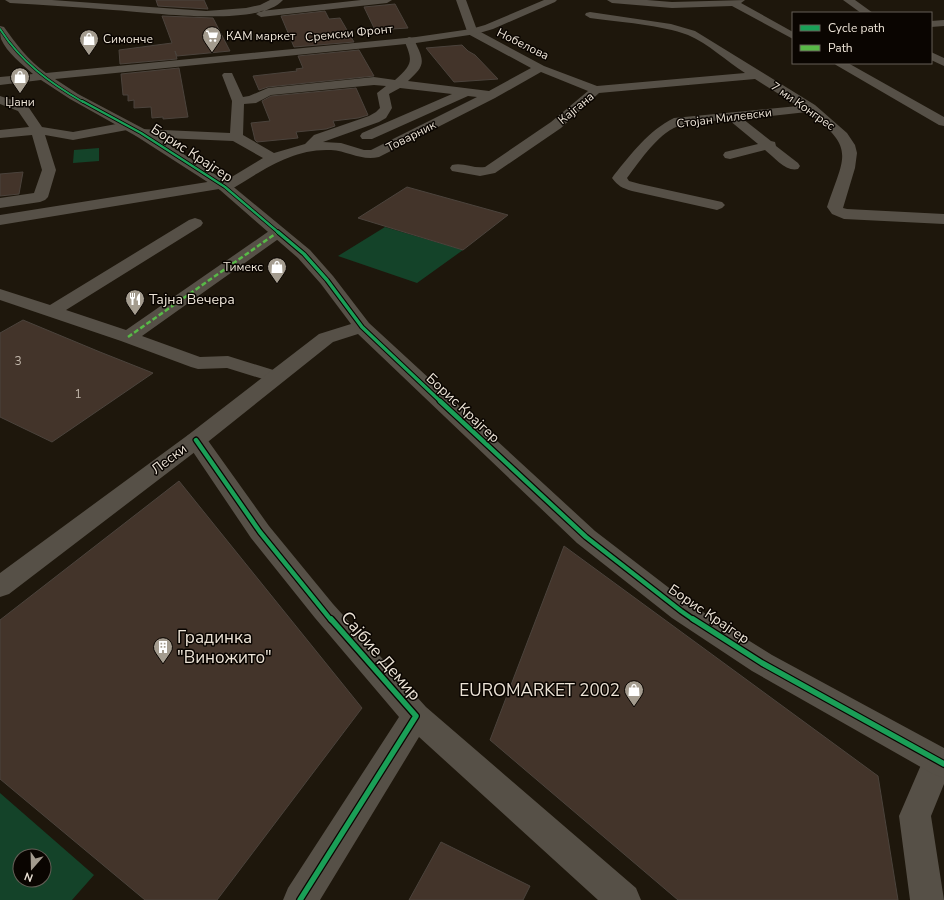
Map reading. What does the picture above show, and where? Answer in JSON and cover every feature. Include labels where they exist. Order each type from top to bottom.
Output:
[{"type":"street","points":[[10,0],[240,15],[264,14],[387,0]]},
{"type":"street","points":[[217,13],[241,12],[263,8],[278,0]]},
{"type":"street","points":[[461,0],[472,32]]},
{"type":"street","name":"Сремски Фронт","points":[[0,81],[409,40],[472,32],[502,23],[552,0]]},
{"type":"street","points":[[612,0],[672,5],[734,1],[792,35]]},
{"type":"street","points":[[848,0],[866,12]]},
{"type":"street","name":"7 ми Конгрес","points":[[590,15],[687,31],[699,37],[811,108],[840,132],[848,145],[850,158],[835,207],[837,211],[844,214],[944,219]]},
{"type":"street","points":[[932,24],[944,23]]},
{"type":"street","name":"Борис Крајгер","points":[[0,30],[19,55],[43,77],[127,126],[142,133],[223,186],[304,254],[327,280],[363,328],[394,359],[586,537],[680,611],[762,663],[941,763]]},
{"type":"street","name":"Нобелова","points":[[472,32],[540,68],[596,90]]},
{"type":"street","points":[[309,146],[319,138],[374,119],[381,115],[386,108],[383,93],[411,72],[416,64],[417,57],[409,40]]},
{"type":"street","points":[[932,56],[944,63]]},
{"type":"street","points":[[842,64],[944,122]]},
{"type":"street","name":"Товарник","points":[[223,186],[273,154],[309,146],[341,147],[365,155],[374,154],[491,95],[540,68]]},
{"type":"street","points":[[228,74],[238,104],[236,138]]},
{"type":"street","name":"Кајгана","points":[[457,168],[480,172],[490,170],[556,125],[596,90],[757,75]]},
{"type":"street","points":[[238,104],[392,87],[491,95]]},
{"type":"street","points":[[341,147],[465,93]]},
{"type":"street","points":[[0,100],[23,108],[37,130],[49,170],[40,197],[0,203]]},
{"type":"street","name":"Стојан Милевски","points":[[717,205],[637,188],[624,184],[619,178],[644,147],[667,126],[679,121],[811,108]]},
{"type":"street","points":[[732,116],[770,145],[792,166]]},
{"type":"street","points":[[0,134],[37,130],[73,136],[127,126]]},
{"type":"street","points":[[142,133],[236,138],[273,154]]},
{"type":"street","points":[[730,155],[770,145]]},
{"type":"street","points":[[0,220],[223,186]]},
{"type":"street","points":[[51,312],[195,223]]},
{"type":"street","points":[[128,337],[278,232]]},
{"type":"street","points":[[0,294],[128,337],[198,363],[228,362],[276,378]]},
{"type":"street","points":[[321,343],[332,327],[337,315],[338,296]]},
{"type":"street","points":[[321,343],[363,328]]},
{"type":"street","points":[[321,343],[354,342],[369,346],[394,359]]},
{"type":"street","name":"Лески","points":[[0,586],[196,440],[321,343]]},
{"type":"street","name":"Сајбие Демир","points":[[196,440],[260,532],[324,611],[416,716],[300,900]]},
{"type":"street","points":[[416,716],[624,900]]},
{"type":"street","points":[[927,900],[915,816],[941,763]]},
{"type":"green space","points":[[99,148],[99,161],[73,163],[74,150]]},
{"type":"green space","points":[[385,227],[463,250],[417,283],[338,256]]},
{"type":"green space","points":[[0,793],[94,875],[72,900],[0,900]]},
{"type":"building","points":[[156,0],[204,0],[208,9],[158,6]]},
{"type":"building","points":[[395,4],[408,28],[375,30],[364,7]]},
{"type":"building","points":[[325,11],[329,19],[340,18],[354,42],[294,47],[281,16]]},
{"type":"building","points":[[162,16],[213,18],[230,51],[177,56],[175,51],[177,59],[120,64],[119,50],[172,43]]},
{"type":"building","points":[[462,45],[475,55],[498,79],[454,82],[426,48]]},
{"type":"building","points":[[359,50],[374,76],[268,87],[259,90],[253,76],[297,71],[296,69],[303,68],[298,56]]},
{"type":"building","points":[[179,68],[188,117],[163,119],[163,117],[152,118],[151,107],[134,108],[134,100],[128,101],[128,95],[123,95],[121,74]]},
{"type":"building","points":[[356,88],[368,115],[358,118],[333,121],[335,126],[326,129],[296,132],[298,138],[257,142],[255,140],[251,123],[270,121],[262,101],[271,96]]},
{"type":"building","points":[[23,172],[19,194],[0,196],[0,174]]},
{"type":"building","points":[[407,187],[508,215],[463,250],[358,218]]},
{"type":"building","points":[[23,320],[153,373],[52,442],[0,417],[0,333]]},
{"type":"building","name":"Градинка \"Виножито\"","points":[[179,481],[362,708],[217,900],[145,900],[0,779],[0,620]]},
{"type":"building","points":[[564,546],[878,776],[898,900],[678,900],[490,740]]},
{"type":"building","points":[[441,842],[530,886],[523,900],[409,900]]},
{"type":"marked path","points":[[128,337],[278,232]]},
{"type":"cycle path","points":[[0,29],[11,46],[24,60],[56,86],[141,133],[225,187],[304,254],[327,280],[362,327],[382,347],[586,537],[681,611],[762,663],[944,764]]},
{"type":"cycle path","points":[[196,440],[260,532],[324,611],[416,716],[300,900]]},
{"type":"place","name":"КАМ маркет","points":[[212,53]]},
{"type":"place","name":"Симонче","points":[[89,56]]},
{"type":"place","name":"Џани","points":[[20,94]]},
{"type":"place","name":"Тимекс","points":[[277,284]]},
{"type":"place","name":"Тајна Вечера","points":[[135,316]]},
{"type":"place","name":"Градинка \"Виножито\"","points":[[163,664]]},
{"type":"place","name":"EUROMARKET 2002","points":[[634,707]]}]
